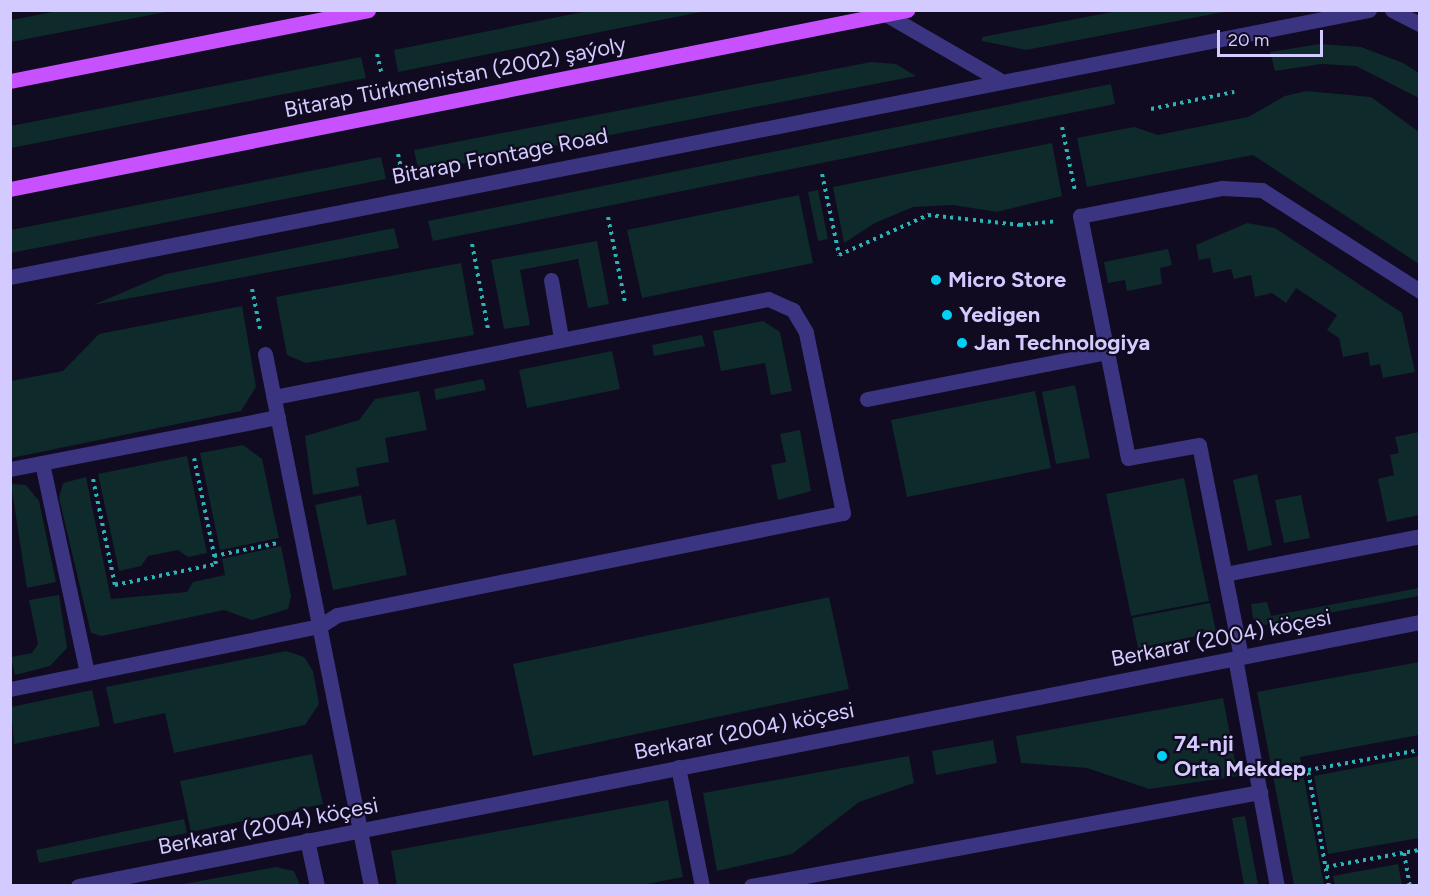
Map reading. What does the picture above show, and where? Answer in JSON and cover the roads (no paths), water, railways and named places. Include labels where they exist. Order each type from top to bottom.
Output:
[{"type":"main road","points":[[10,81],[368,10]]},
{"type":"main road","name":"Bitarap Türkmenistan (2002) şaýoly","points":[[10,189],[907,10]]},
{"type":"street","name":"Bitarap Frontage Road","points":[[10,277],[998,79],[1369,10]]},
{"type":"street","points":[[1392,10],[1419,24]]},
{"type":"street","points":[[887,15],[998,79]]},
{"type":"street","points":[[1277,885],[1225,574],[1199,445],[1128,458],[1080,216],[1222,188],[1262,190],[1419,291]]},
{"type":"street","points":[[551,280],[561,338]]},
{"type":"street","points":[[10,688],[320,626],[337,615],[843,513],[806,332],[793,310],[768,299],[752,299],[274,397]]},
{"type":"street","points":[[867,399],[1107,352]]},
{"type":"street","points":[[265,354],[371,885]]},
{"type":"street","points":[[10,469],[278,417]]},
{"type":"street","points":[[42,463],[87,673]]},
{"type":"street","points":[[1225,574],[1419,536]]},
{"type":"street","name":"Berkarar (2004) köçesi","points":[[78,885],[1419,622]]},
{"type":"street","points":[[678,767],[702,885]]},
{"type":"street","points":[[751,885],[1260,792]]},
{"type":"street","points":[[307,840],[316,885]]},
{"type":"place","name":"Micro Store","points":[[936,280]]},
{"type":"place","name":"Yedigen","points":[[947,315]]},
{"type":"place","name":"Jan Technologiya","points":[[962,343]]},
{"type":"place","name":"74-nji Orta Mekdep","points":[[1162,756]]}]
